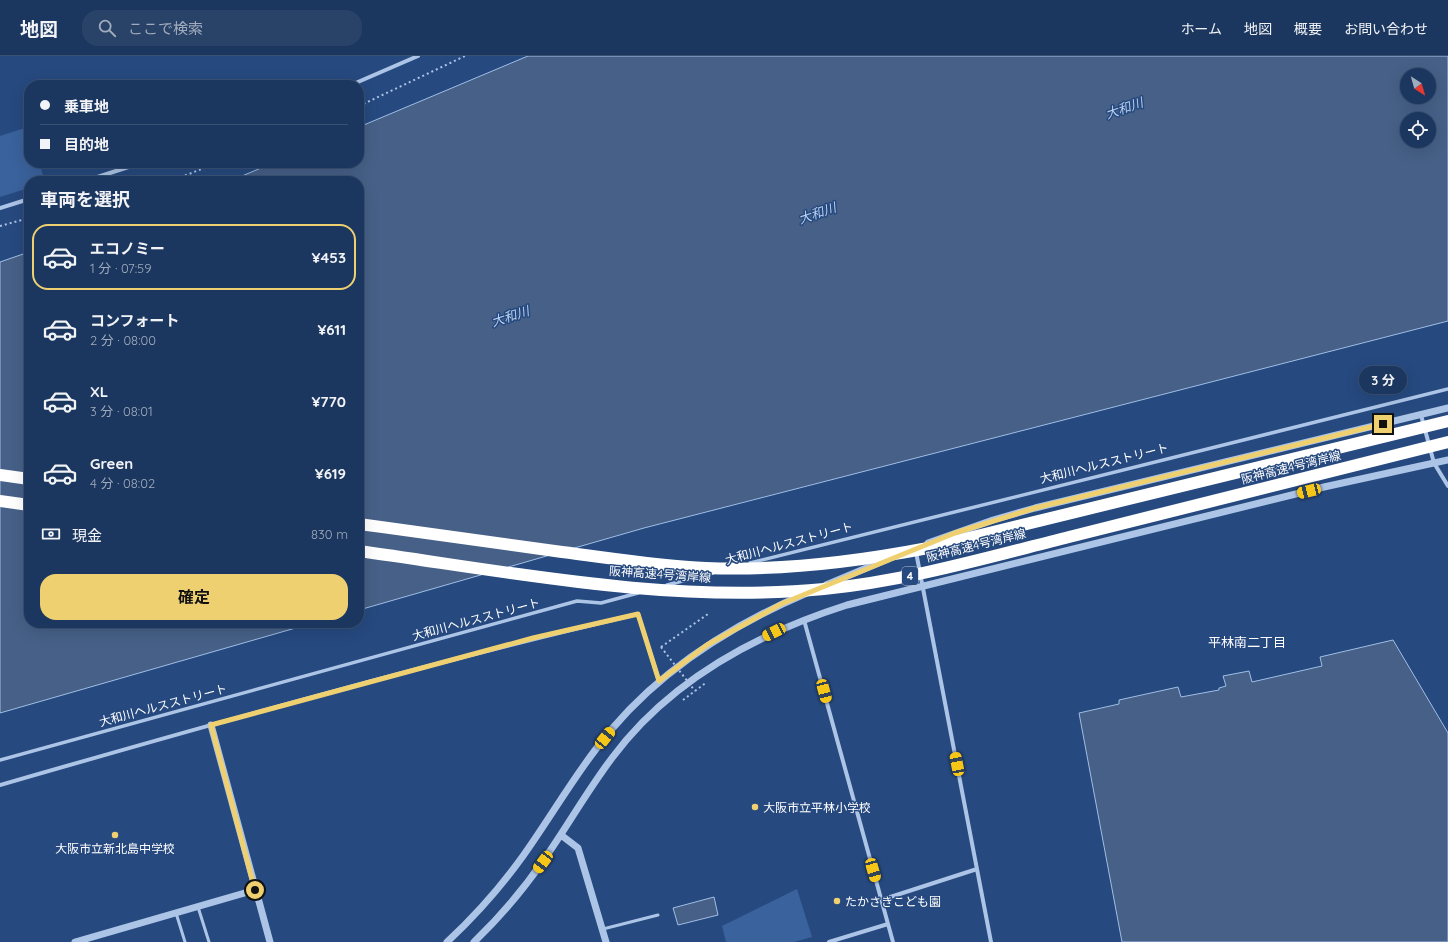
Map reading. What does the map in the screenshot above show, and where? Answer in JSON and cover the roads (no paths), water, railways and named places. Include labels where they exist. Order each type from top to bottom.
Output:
[{"type":"highway","name":"阪神高速4号湾岸線","points":[[364,525],[642,563],[706,568],[757,568],[834,564],[928,548],[1448,421]]},
{"type":"highway","name":"阪神高速4号湾岸線","points":[[364,552],[609,585],[691,591],[752,593],[825,589],[878,582],[941,568],[1448,442]]},
{"type":"highway","points":[[0,475],[24,478]]},
{"type":"highway","points":[[0,501],[24,504]]},
{"type":"street","points":[[363,80],[418,56]]},
{"type":"street","points":[[101,176],[125,168]]},
{"type":"street","points":[[0,208],[24,201]]},
{"type":"street","name":"大和川ヘルスストリート","points":[[0,760],[577,601],[601,603],[843,539],[1448,389]]},
{"type":"street","points":[[447,942],[486,902],[508,876],[596,748],[634,704],[683,662],[733,629],[781,604],[915,548],[955,533],[1035,508],[1448,408]]},
{"type":"street","points":[[1421,415],[1434,463],[1448,486]]},
{"type":"street","points":[[474,942],[520,892],[561,835],[613,757],[657,708],[712,665],[744,647],[804,620],[847,605],[1324,487],[1448,460]]},
{"type":"street","points":[[915,548],[991,942]]},
{"type":"street","points":[[0,785],[211,725],[533,638],[638,614],[659,681]]},
{"type":"street","points":[[804,620],[893,942]]},
{"type":"street","points":[[211,725],[270,942]]},
{"type":"street","points":[[561,835],[578,848],[606,942]]},
{"type":"street","points":[[881,900],[977,869]]},
{"type":"street","points":[[75,942],[255,890]]},
{"type":"street","points":[[829,942],[888,924]]},
{"type":"lane","points":[[198,907],[209,942]]},
{"type":"lane","points":[[176,913],[185,942]]},
{"type":"lane","points":[[602,930],[658,915]]},
{"type":"water","name":"大和川","points":[[528,56],[1448,56],[1448,321],[644,528],[364,609],[364,176],[242,176],[261,168],[364,168],[364,125]]},
{"type":"water","points":[[24,254],[24,628],[296,628],[0,713],[0,262]]},
{"type":"water","points":[[1393,640],[1448,733],[1448,942],[1122,942],[1079,713],[1119,704],[1119,700],[1178,687],[1181,697],[1219,690],[1219,688],[1226,686],[1223,676],[1249,671],[1252,682],[1322,666],[1320,657]]},
{"type":"water","points":[[714,897],[718,915],[678,925],[673,908]]},
{"type":"place","name":"大阪市立平林小学校","points":[[755,807]]},
{"type":"place","name":"大阪市立新北島中学校","points":[[115,835]]},
{"type":"place","name":"たかさきこども園","points":[[837,901]]},
{"type":"district","name":"平林南二丁目","points":[[1247,642]]}]
